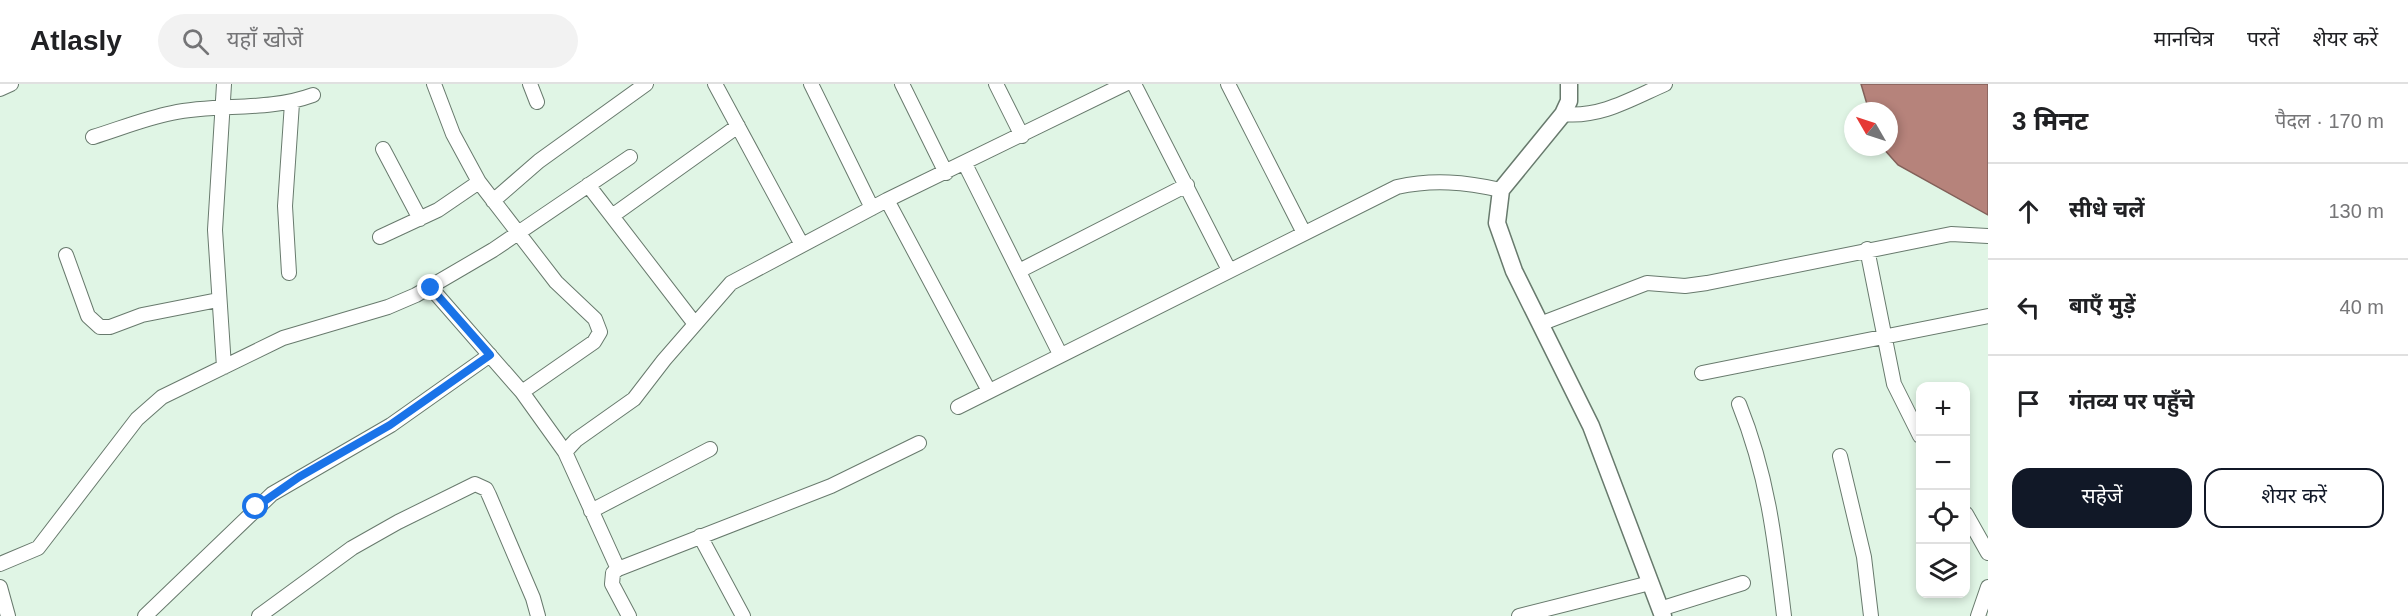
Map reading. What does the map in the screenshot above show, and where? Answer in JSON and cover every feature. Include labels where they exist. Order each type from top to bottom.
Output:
[{"type":"street","points":[[0,89],[11,84]]},
{"type":"street","points":[[224,84],[214,230],[224,367]]},
{"type":"street","points":[[434,84],[453,134],[479,183],[556,282],[595,319],[600,332],[594,342],[522,392]]},
{"type":"street","points":[[530,84],[537,102]]},
{"type":"street","points":[[493,201],[539,161],[646,84]]},
{"type":"street","points":[[716,84],[802,245]]},
{"type":"street","points":[[811,84],[872,208]]},
{"type":"street","points":[[902,84],[946,173]]},
{"type":"street","points":[[996,84],[1022,135]]},
{"type":"street","points":[[1091,84],[1098,97]]},
{"type":"street","points":[[565,452],[576,440],[634,399],[731,283],[887,200],[965,164],[1125,84]]},
{"type":"street","points":[[1134,84],[1229,270]]},
{"type":"street","points":[[1228,84],[1304,232]]},
{"type":"street","points":[[1569,84],[1569,101],[1563,114],[1501,190],[1497,223],[1503,246],[1591,426],[1661,613],[1743,584]]},
{"type":"street","points":[[1563,114],[1580,116],[1597,113],[1665,84]]},
{"type":"street","points":[[93,137],[171,113],[222,106],[250,108],[292,102],[312,95]]},
{"type":"street","points":[[289,273],[285,206],[292,102]]},
{"type":"street","points":[[612,216],[738,126]]},
{"type":"street","points":[[383,149],[420,219]]},
{"type":"street","points":[[4,563],[38,548],[115,447],[151,406],[162,397],[283,338],[388,307],[431,288],[630,157]]},
{"type":"street","points":[[965,164],[1060,354]]},
{"type":"street","points":[[380,237],[420,219],[479,183]]},
{"type":"street","points":[[958,407],[1304,232],[1397,188],[1419,183],[1469,183],[1501,190]]},
{"type":"street","points":[[588,185],[695,324]]},
{"type":"street","points":[[1019,271],[1187,185]]},
{"type":"street","points":[[887,200],[989,391]]},
{"type":"street","points":[[1540,324],[1647,283],[1685,286],[1707,283],[1867,249],[1951,234],[1988,236]]},
{"type":"street","points":[[1867,249],[1894,384],[1916,428]]},
{"type":"street","points":[[66,255],[88,316],[100,327],[110,327],[142,315],[218,300]]},
{"type":"street","points":[[431,288],[522,392],[565,452],[618,569]]},
{"type":"street","points":[[1702,373],[1988,315]]},
{"type":"street","points":[[145,616],[272,494],[390,425],[490,355]]},
{"type":"street","points":[[1739,404],[1756,446],[1773,520],[1784,616]]},
{"type":"street","points":[[629,616],[612,584],[613,573],[618,569],[831,486],[919,443]]},
{"type":"street","points":[[591,511],[710,449]]},
{"type":"street","points":[[1840,456],[1864,556],[1870,616]]},
{"type":"street","points":[[259,616],[352,548],[398,522],[475,484],[486,489],[489,495],[538,616]]},
{"type":"street","points":[[1970,522],[1988,553]]},
{"type":"street","points":[[700,536],[743,616]]},
{"type":"street","points":[[1519,616],[1650,583]]},
{"type":"street","points":[[1978,616],[1988,586]]},
{"type":"street","points":[[0,588],[8,616]]},
{"type":"shaded area","points":[[1861,84],[1988,84],[1988,215],[1898,165],[1890,156],[1898,156],[1898,102],[1866,102]]},
{"type":"route","points":[[256,507],[299,477],[390,425],[436,395],[490,355],[431,288]]}]
